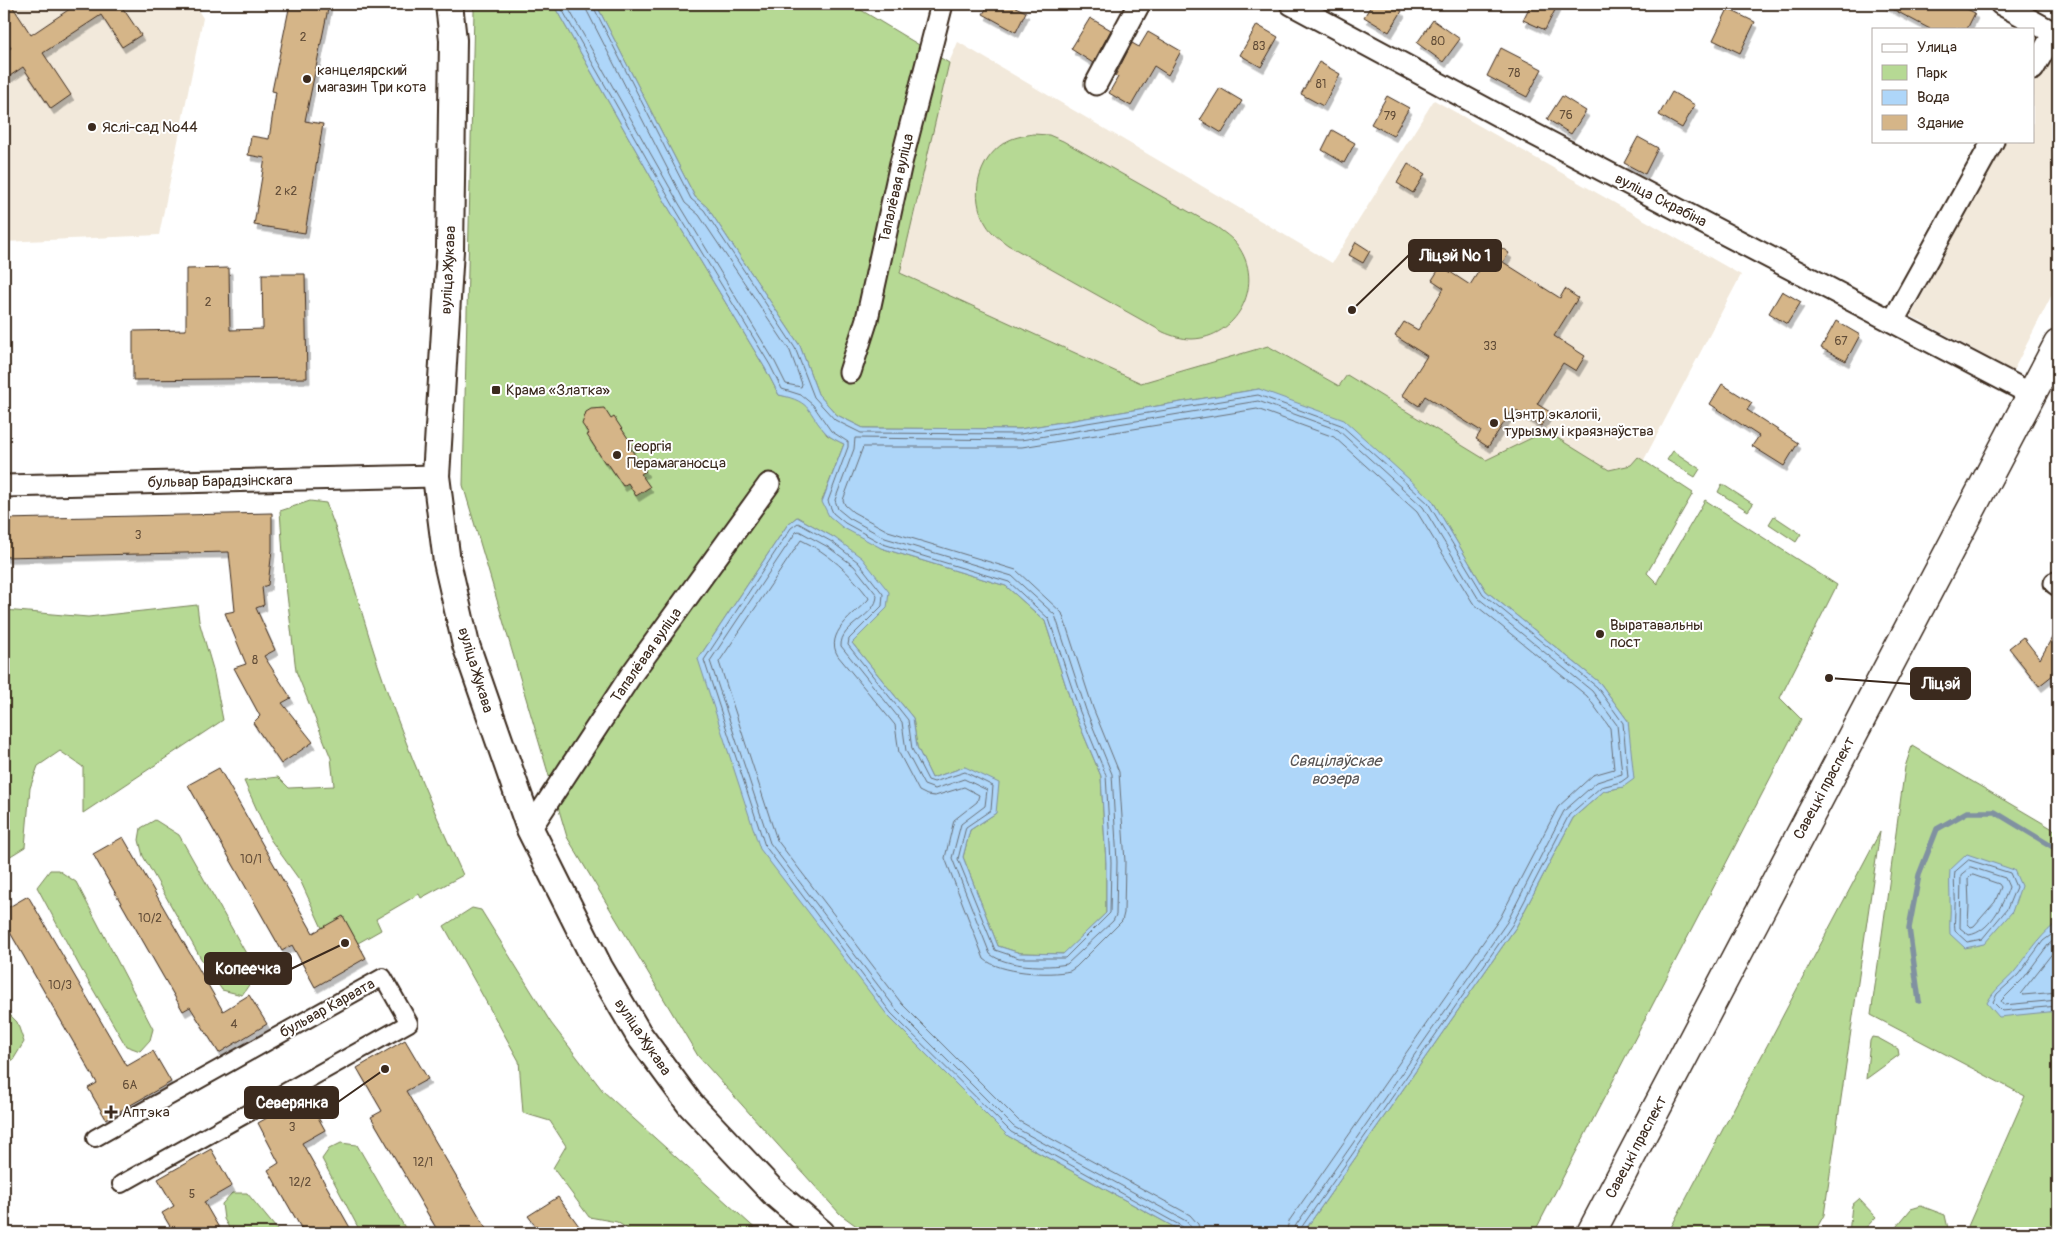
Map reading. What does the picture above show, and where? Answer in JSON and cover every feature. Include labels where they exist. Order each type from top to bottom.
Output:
[{"type":"main road","name":"Савецкі праспект","points":[[1591,1233],[2058,344]]},
{"type":"street","name":"вуліца Жукава","points":[[449,4],[453,40],[450,250],[436,476],[447,562],[466,646],[504,760],[530,829],[598,967],[639,1035],[690,1104],[773,1192],[821,1233]]},
{"type":"street","name":"Тапалёвая вуліца","points":[[850,372],[867,319],[901,163],[942,4]]},
{"type":"street","points":[[1096,84],[1139,4]]},
{"type":"street","name":"вуліца Скрабіна","points":[[1291,4],[1512,123],[2031,394]]},
{"type":"street","points":[[2001,4],[2054,32],[2034,67]]},
{"type":"street","points":[[1892,321],[1992,142]]},
{"type":"street","name":"бульвар Барадзінскага","points":[[4,486],[436,476]]},
{"type":"street","name":"Тапалёвая вуліца","points":[[530,829],[631,675],[769,484]]},
{"type":"street","name":"бульвар Карвата","points":[[95,1138],[383,977],[409,1023],[121,1184]]},
{"type":"shaded area","name":"Яслі-сад №44","points":[[4,4],[194,4],[203,18],[159,235],[4,242]]},
{"type":"shaded area","points":[[2058,36],[2058,283],[2013,371],[1911,316],[2002,142],[2034,142],[2034,82]]},
{"type":"shaded area","points":[[958,42],[1332,263],[1434,100],[1741,275],[1605,534],[1268,346],[1141,384],[900,273],[940,83]]},
{"type":"green space","points":[[472,4],[553,4],[668,207],[765,368],[779,395],[798,398],[809,408],[827,435],[844,444],[822,501],[881,548],[1006,586],[1045,621],[1075,714],[1101,776],[1106,863],[1106,913],[1064,954],[1020,953],[998,946],[963,857],[970,830],[996,813],[965,767],[932,778],[917,747],[913,718],[852,643],[887,608],[835,538],[797,517],[788,524],[698,659],[1008,1136],[1185,1233],[866,1233],[840,1214],[698,1056],[567,837],[463,485],[474,11]]},
{"type":"green space","points":[[596,4],[851,4],[949,63],[900,273],[1141,383],[1268,346],[1339,386],[1347,375],[1486,460],[1546,431],[1609,470],[1631,465],[1638,457],[1693,493],[1647,573],[1658,584],[1658,580],[1705,500],[1837,585],[1780,698],[1801,719],[1534,1233],[1303,1233],[1516,927],[1573,818],[1604,791],[1623,787],[1628,721],[1600,683],[1486,591],[1432,500],[1259,389],[1020,429],[863,428],[837,415],[818,394],[800,346],[707,207],[695,197]]},
{"type":"green space","points":[[1033,134],[1049,135],[1063,141],[1218,228],[1233,240],[1240,249],[1247,264],[1249,279],[1247,294],[1242,308],[1233,320],[1221,330],[1208,336],[1188,339],[1170,335],[1008,245],[993,233],[986,224],[978,202],[977,191],[982,169],[995,150],[1004,143],[1014,138]]},
{"type":"green space","points":[[1673,451],[1700,469],[1695,477],[1667,460]]},
{"type":"green space","points":[[1722,484],[1753,504],[1748,511],[1718,492]]},
{"type":"green space","points":[[310,501],[326,503],[394,712],[422,782],[463,875],[421,898],[419,894],[376,919],[381,930],[358,943],[322,928],[301,882],[270,839],[244,781],[278,777],[289,788],[334,786],[331,758],[296,671],[284,569],[280,511]]},
{"type":"green space","points":[[1774,516],[1801,534],[1796,542],[1769,524]]},
{"type":"green space","points":[[197,605],[199,621],[213,669],[223,720],[83,813],[83,767],[60,751],[38,766],[30,788],[25,847],[4,860],[4,610],[88,617]]},
{"type":"green space","points":[[1912,746],[2058,832],[2058,1233],[1965,1233],[2025,1096],[1871,1015],[1905,767]]},
{"type":"green space","points":[[155,820],[179,835],[252,964],[253,979],[242,995],[222,990],[200,957],[143,856],[139,840],[141,828]]},
{"type":"green space","points":[[1880,832],[1824,1215],[1814,1233],[1668,1233]]},
{"type":"green space","points":[[50,870],[58,870],[76,882],[153,1029],[150,1040],[140,1051],[126,1046],[80,967],[37,887]]},
{"type":"green space","points":[[472,908],[481,910],[551,1023],[603,1091],[760,1233],[634,1233],[617,1222],[589,1217],[553,1168],[566,1146],[550,1121],[523,1113],[519,1061],[444,926]]},
{"type":"green space","points":[[4,1009],[17,1022],[24,1042],[13,1060],[4,1061]]},
{"type":"green space","points":[[1872,1037],[1878,1038],[1898,1049],[1899,1055],[1866,1079],[1870,1041]]},
{"type":"green space","points":[[341,1143],[357,1145],[408,1233],[361,1233],[322,1159],[329,1149]]},
{"type":"green space","points":[[232,1193],[247,1193],[280,1233],[232,1233],[224,1219],[222,1204]]},
{"type":"green space","points":[[1859,1199],[1876,1217],[1861,1233],[1849,1233],[1852,1205]]},
{"type":"green space","points":[[1921,1206],[1945,1215],[1949,1233],[1892,1232],[1911,1209]]},
{"type":"water","name":"Свяцілаўскае возера","points":[[553,4],[596,4],[695,197],[707,207],[800,346],[818,394],[837,415],[863,428],[1020,429],[1259,389],[1344,420],[1432,500],[1486,591],[1600,683],[1628,721],[1634,779],[1623,787],[1604,791],[1573,818],[1516,927],[1303,1233],[1185,1233],[1008,1136],[888,1016],[760,849],[698,659],[788,524],[797,517],[835,538],[862,558],[889,592],[887,608],[852,643],[913,718],[917,747],[932,778],[965,767],[999,783],[996,813],[970,830],[963,857],[998,946],[1020,953],[1063,954],[1106,913],[1106,863],[1101,776],[1075,714],[1045,621],[1006,586],[881,548],[842,527],[829,516],[822,502],[844,444],[827,434],[804,405],[779,395],[765,368],[668,207]]},
{"type":"water","points":[[1967,854],[2014,870],[2021,886],[2012,912],[1984,944],[1965,948],[1950,934],[1950,870]]},
{"type":"water","points":[[2054,925],[2058,925],[2058,1011],[1999,1017],[1987,1003],[2033,947]]},
{"type":"building","points":[[4,4],[11,4],[31,35],[77,4],[120,4],[141,35],[122,47],[101,15],[43,53],[71,95],[51,109],[23,67],[4,80],[4,53],[11,48],[4,38]]},
{"type":"building","points":[[290,4],[329,4],[305,121],[323,124],[305,233],[254,225],[265,158],[248,155],[251,136],[269,139],[276,92],[272,91]]},
{"type":"building","points":[[989,4],[1009,4],[1026,12],[1016,32],[983,14]]},
{"type":"building","points":[[1372,4],[1389,4],[1402,11],[1389,32],[1364,17]]},
{"type":"building","points":[[1531,4],[1558,4],[1545,30],[1523,20]]},
{"type":"building","points":[[1883,4],[1957,4],[1975,13],[1968,28],[1928,28]]},
{"type":"building","points":[[1728,9],[1755,22],[1740,53],[1713,40]]},
{"type":"building","points":[[1090,18],[1111,30],[1093,63],[1071,49]]},
{"type":"building","points":[[1433,20],[1460,39],[1443,62],[1417,43]]},
{"type":"building","points":[[1257,25],[1278,37],[1261,67],[1240,55]]},
{"type":"building","points":[[1148,32],[1181,51],[1168,75],[1154,66],[1131,106],[1109,93],[1118,77],[1115,76],[1132,43],[1139,47]]},
{"type":"building","points":[[1501,48],[1542,69],[1527,97],[1487,76]]},
{"type":"building","points":[[1319,62],[1340,74],[1323,106],[1301,94]]},
{"type":"building","points":[[1220,88],[1242,101],[1222,133],[1200,120]]},
{"type":"building","points":[[1672,92],[1695,105],[1682,128],[1659,115]]},
{"type":"building","points":[[1387,96],[1409,108],[1393,136],[1371,124]]},
{"type":"building","points":[[1562,96],[1586,111],[1571,134],[1547,119]]},
{"type":"building","points":[[1332,130],[1355,143],[1344,163],[1322,150]]},
{"type":"building","points":[[1638,137],[1658,148],[1645,174],[1624,163]]},
{"type":"building","points":[[1408,164],[1425,174],[1413,193],[1397,183]]},
{"type":"building","points":[[1356,242],[1370,251],[1363,263],[1349,255]]},
{"type":"building","points":[[1496,244],[1509,253],[1503,262],[1560,298],[1565,289],[1578,298],[1554,336],[1585,356],[1576,371],[1563,363],[1537,404],[1550,412],[1541,426],[1513,409],[1488,447],[1476,439],[1481,431],[1425,396],[1419,406],[1402,395],[1427,356],[1395,336],[1404,322],[1418,330],[1444,288],[1432,280],[1441,266],[1470,285]]},
{"type":"building","points":[[229,268],[230,330],[263,329],[262,274],[305,274],[307,378],[133,380],[133,331],[186,330],[186,269]]},
{"type":"building","points":[[1782,291],[1801,302],[1787,324],[1769,313]]},
{"type":"building","points":[[1836,321],[1860,335],[1846,361],[1821,348]]},
{"type":"building","points":[[1722,384],[1752,403],[1747,410],[1798,443],[1784,466],[1752,446],[1759,436],[1710,404]]},
{"type":"building","name":"Георгія Перамаганосца","points":[[604,408],[611,419],[614,417],[633,446],[630,448],[646,471],[641,474],[650,487],[636,496],[628,483],[623,486],[607,462],[605,463],[582,424],[586,412],[591,409]]},
{"type":"building","points":[[272,513],[272,550],[268,585],[262,587],[264,605],[256,608],[275,650],[264,656],[291,698],[282,703],[313,742],[281,764],[253,723],[260,716],[234,668],[246,664],[225,613],[235,611],[229,552],[4,557],[4,519]]},
{"type":"building","points":[[2058,627],[2058,671],[2039,686],[2009,648],[2023,637],[2040,659]]},
{"type":"building","points":[[219,768],[313,933],[343,916],[366,958],[315,987],[292,945],[282,951],[188,785]]},
{"type":"building","points":[[123,837],[223,1011],[249,995],[267,1024],[219,1053],[190,1007],[183,1011],[93,854]]},
{"type":"building","points":[[28,896],[127,1066],[153,1051],[171,1082],[106,1119],[88,1088],[97,1083],[4,922],[4,910]]},
{"type":"building","points":[[405,1040],[428,1079],[406,1091],[489,1233],[439,1233],[371,1117],[382,1111],[357,1068]]},
{"type":"building","points":[[306,1096],[325,1130],[302,1143],[353,1233],[304,1233],[268,1170],[279,1163],[258,1123]]},
{"type":"building","points":[[211,1149],[232,1186],[204,1202],[222,1233],[174,1233],[162,1213],[174,1206],[158,1179]]},
{"type":"building","points":[[558,1197],[584,1233],[541,1233],[528,1216]]},
{"type":"waterway","points":[[1919,1001],[1909,928],[1919,875],[1937,829],[1967,812],[1995,812],[2058,850]]},
{"type":"place","name":"канцелярский магазин Три кота","points":[[307,79]]},
{"type":"place","name":"Яслі-сад №44","points":[[92,127]]},
{"type":"place","name":"Ліцэй № 1","points":[[1352,310]]},
{"type":"place","name":"Крама «Златка»","points":[[496,390]]},
{"type":"place","name":"Цэнтр экалогіі, турызму і краязнаўства","points":[[1494,423]]},
{"type":"place","name":"Георгія Перамаганосца","points":[[617,455]]},
{"type":"place","name":"Выратавальны пост","points":[[1600,634]]},
{"type":"place","name":"Ліцэй","points":[[1829,678]]},
{"type":"place","name":"Копеечка","points":[[345,943]]},
{"type":"place","name":"Северянка","points":[[385,1069]]},
{"type":"place","name":"Аптэка","points":[[111,1112]]}]
